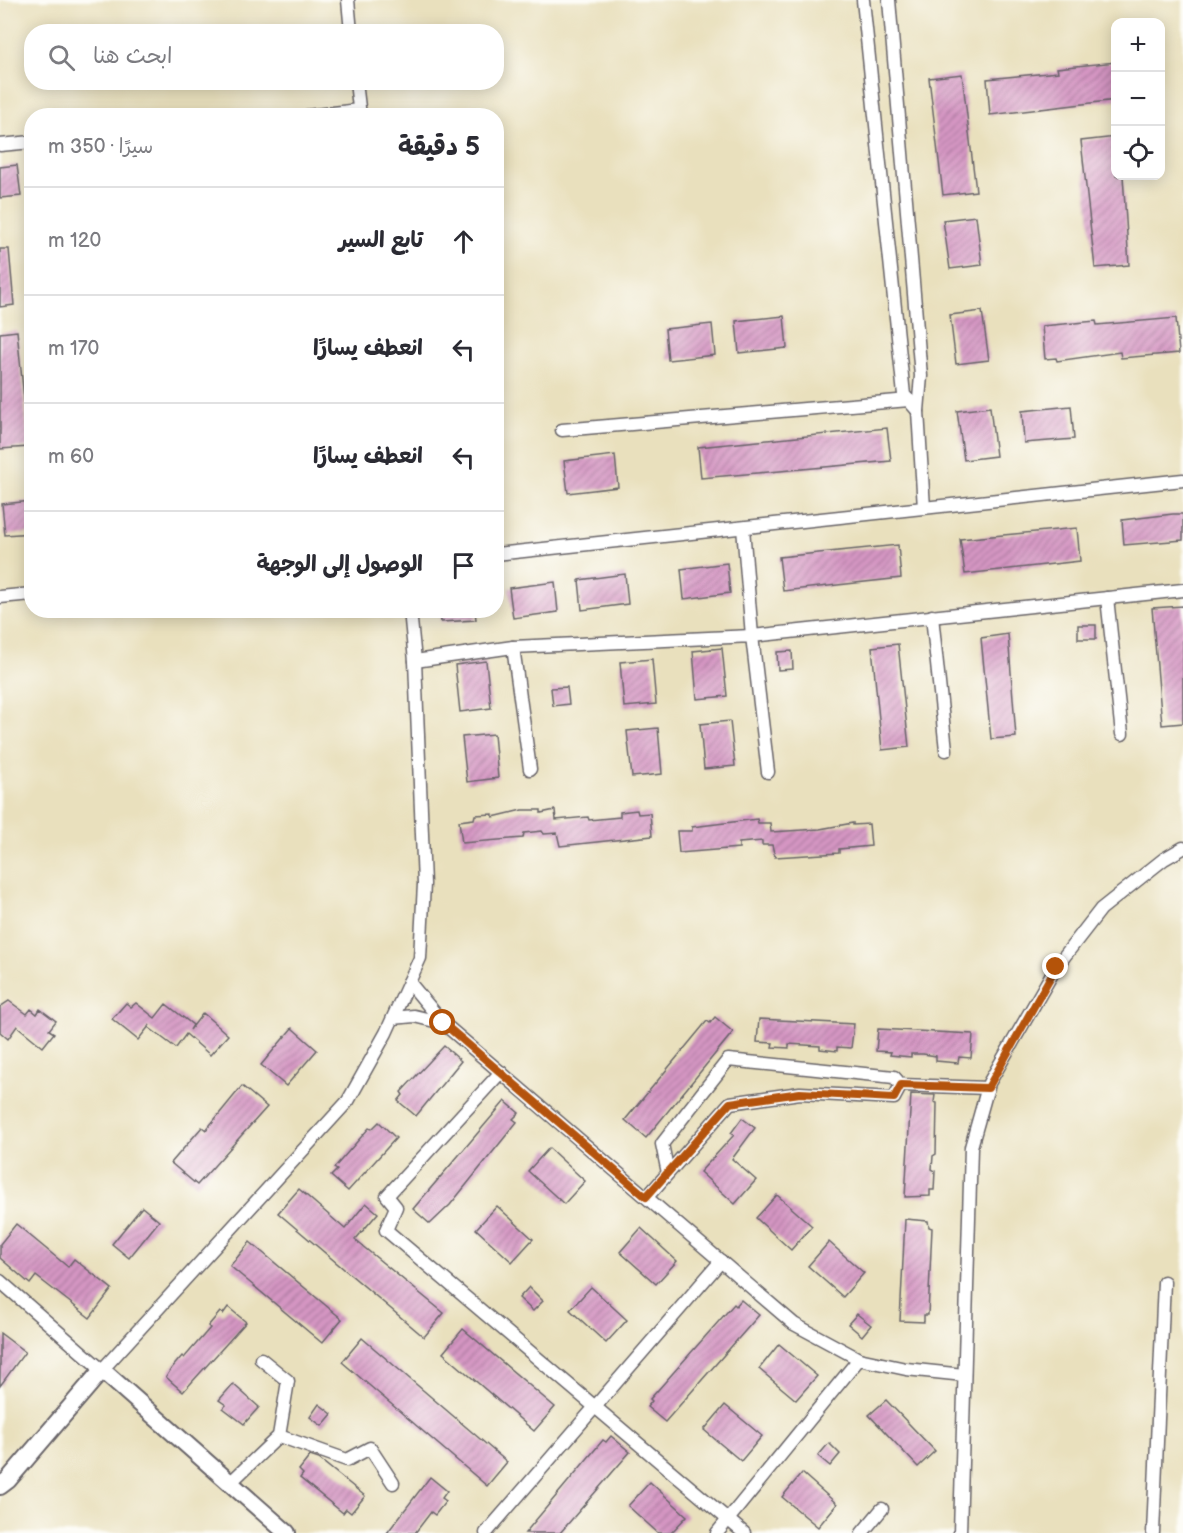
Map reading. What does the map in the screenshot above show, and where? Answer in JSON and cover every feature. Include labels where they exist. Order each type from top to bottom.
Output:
[{"type":"street","points":[[348,0],[350,24]]},
{"type":"street","points":[[863,0],[904,395],[918,411]]},
{"type":"street","points":[[889,0],[921,376],[918,411],[924,508]]},
{"type":"street","points":[[357,90],[359,108]]},
{"type":"street","points":[[0,145],[24,143]]},
{"type":"street","points":[[562,430],[909,400]]},
{"type":"street","points":[[504,553],[1183,480]]},
{"type":"street","points":[[743,528],[752,636],[768,772]]},
{"type":"street","points":[[414,661],[513,647],[752,636],[1183,590]]},
{"type":"street","points":[[0,597],[24,595]]},
{"type":"street","points":[[1107,598],[1122,734]]},
{"type":"street","points":[[932,616],[946,750]]},
{"type":"street","points":[[0,1486],[8,1480],[102,1370],[348,1101],[393,1018],[420,958],[424,884],[411,618]]},
{"type":"street","points":[[513,647],[530,769]]},
{"type":"street","points":[[960,1533],[971,1148],[988,1088],[1056,967],[1101,909],[1164,859],[1183,848]]},
{"type":"street","points":[[410,982],[443,1023],[794,1323],[859,1359],[906,1369],[964,1376]]},
{"type":"street","points":[[393,1018],[414,1016],[443,1023]]},
{"type":"street","points":[[668,1173],[662,1144],[728,1060],[894,1077],[901,1085],[988,1088]]},
{"type":"street","points":[[501,1072],[387,1196],[396,1208],[386,1230],[744,1533]]},
{"type":"street","points":[[646,1197],[730,1103],[800,1093],[894,1098],[901,1085]]},
{"type":"street","points":[[486,1533],[720,1261]]},
{"type":"street","points":[[0,1281],[287,1533]]},
{"type":"street","points":[[1153,1533],[1164,1282]]},
{"type":"street","points":[[230,1482],[279,1436],[288,1381],[261,1359]]},
{"type":"street","points":[[717,1533],[859,1359]]},
{"type":"street","points":[[279,1436],[347,1460],[370,1448],[393,1483]]},
{"type":"street","points":[[862,1533],[882,1509]]},
{"type":"building","points":[[1111,63],[1111,101],[990,115],[987,79],[1058,72],[1057,68]]},
{"type":"building","points":[[962,74],[976,191],[943,195],[929,78]]},
{"type":"building","points":[[1111,138],[1111,180],[1123,180],[1129,265],[1095,268],[1081,141]]},
{"type":"building","points":[[17,165],[21,196],[0,198],[0,167]]},
{"type":"building","points":[[976,216],[982,265],[950,269],[943,220]]},
{"type":"building","points":[[0,249],[9,249],[14,305],[0,307]]},
{"type":"building","points":[[982,311],[989,360],[956,364],[950,315]]},
{"type":"building","points":[[784,316],[787,348],[739,353],[736,321]]},
{"type":"building","points":[[1176,318],[1179,353],[1121,358],[1120,352],[1057,361],[1056,358],[1045,359],[1042,326],[1096,321],[1097,325]]},
{"type":"building","points":[[712,324],[715,355],[668,360],[665,329]]},
{"type":"building","points":[[17,331],[24,399],[24,447],[0,449],[0,333]]},
{"type":"building","points":[[1071,406],[1074,439],[1024,443],[1022,411]]},
{"type":"building","points":[[990,407],[996,456],[964,460],[957,411]]},
{"type":"building","points":[[887,428],[891,461],[701,478],[698,447]]},
{"type":"building","points":[[615,455],[618,487],[568,493],[564,461]]},
{"type":"building","points":[[24,502],[24,534],[5,535],[2,504]]},
{"type":"building","points":[[1183,514],[1183,540],[1124,545],[1122,520]]},
{"type":"building","points":[[1077,528],[1080,561],[965,574],[960,539]]},
{"type":"building","points":[[898,545],[901,578],[783,591],[779,557]]},
{"type":"building","points":[[727,563],[730,593],[684,599],[681,569]]},
{"type":"building","points":[[625,574],[628,604],[582,610],[579,580]]},
{"type":"building","points":[[555,582],[558,612],[513,618],[509,588]]},
{"type":"building","points":[[1183,606],[1183,723],[1162,725],[1152,608]]},
{"type":"building","points":[[441,618],[476,618],[476,620],[441,622]]},
{"type":"building","points":[[1078,625],[1096,625],[1096,639],[1078,639]]},
{"type":"building","points":[[1008,634],[1016,737],[991,739],[981,638]]},
{"type":"building","points":[[898,644],[909,747],[882,750],[872,647]]},
{"type":"building","points":[[722,648],[727,696],[697,699],[693,651]]},
{"type":"building","points":[[792,651],[793,669],[778,670],[777,652]]},
{"type":"building","points":[[652,659],[656,704],[624,707],[620,662]]},
{"type":"building","points":[[486,661],[491,708],[460,712],[455,665]]},
{"type":"building","points":[[567,687],[569,704],[553,706],[551,688]]},
{"type":"building","points":[[730,721],[735,766],[704,769],[700,724]]},
{"type":"building","points":[[658,728],[662,774],[632,777],[627,731]]},
{"type":"building","points":[[494,734],[498,778],[467,782],[462,737]]},
{"type":"building","points":[[522,810],[541,810],[541,813],[555,810],[556,820],[588,817],[589,820],[620,817],[620,812],[637,810],[638,814],[650,813],[652,836],[560,846],[557,833],[544,834],[542,831],[524,833],[523,838],[462,843],[459,821],[474,819],[475,815],[493,814],[493,817]]},
{"type":"building","points":[[757,819],[758,823],[770,823],[771,832],[820,829],[853,823],[853,825],[869,824],[871,846],[839,849],[839,853],[775,857],[772,845],[762,845],[762,841],[739,843],[739,848],[679,853],[677,831],[692,831],[692,827]]},
{"type":"building","points":[[9,1001],[27,1014],[31,1009],[37,1014],[40,1009],[56,1021],[49,1030],[54,1033],[43,1047],[17,1026],[8,1039],[0,1032],[0,1007]]},
{"type":"building","points":[[126,1003],[131,1007],[136,1003],[155,1018],[166,1004],[193,1025],[190,1030],[203,1013],[228,1035],[210,1055],[186,1034],[176,1048],[148,1027],[138,1040],[112,1019]]},
{"type":"building","points":[[715,1017],[733,1032],[646,1138],[625,1120],[707,1021],[710,1023]]},
{"type":"building","points":[[759,1019],[854,1024],[851,1048],[837,1047],[837,1051],[820,1049],[820,1046],[789,1044],[789,1048],[772,1047],[773,1043],[757,1042]]},
{"type":"building","points":[[292,1028],[317,1050],[286,1086],[261,1065]]},
{"type":"building","points":[[878,1029],[973,1034],[971,1058],[959,1057],[958,1063],[936,1061],[936,1056],[923,1054],[911,1054],[911,1057],[876,1051]]},
{"type":"building","points":[[444,1046],[461,1061],[416,1116],[398,1101],[403,1095],[401,1092]]},
{"type":"building","points":[[242,1086],[267,1107],[197,1185],[171,1163],[202,1127],[206,1130]]},
{"type":"building","points":[[911,1094],[935,1095],[934,1102],[937,1103],[936,1154],[933,1156],[932,1169],[935,1171],[934,1190],[930,1190],[930,1196],[905,1197]]},
{"type":"building","points":[[505,1101],[519,1113],[513,1119],[517,1122],[450,1205],[430,1224],[413,1209]]},
{"type":"building","points":[[742,1118],[755,1128],[732,1159],[756,1180],[735,1204],[700,1172],[734,1135],[731,1133]]},
{"type":"building","points":[[379,1122],[396,1138],[348,1191],[331,1176],[337,1170],[334,1168],[369,1128],[372,1129]]},
{"type":"building","points":[[549,1148],[585,1181],[564,1204],[528,1171]]},
{"type":"building","points":[[299,1189],[345,1229],[366,1203],[378,1213],[355,1240],[444,1313],[424,1337],[278,1213]]},
{"type":"building","points":[[777,1195],[812,1226],[791,1250],[756,1218]]},
{"type":"building","points":[[497,1206],[533,1239],[512,1262],[476,1229]]},
{"type":"building","points":[[142,1207],[159,1221],[129,1258],[112,1244]]},
{"type":"building","points":[[905,1219],[928,1221],[929,1227],[932,1228],[928,1315],[924,1315],[924,1322],[900,1321]]},
{"type":"building","points":[[16,1224],[68,1267],[74,1259],[112,1289],[90,1318],[36,1276],[30,1284],[0,1258],[0,1244]]},
{"type":"building","points":[[641,1228],[677,1261],[656,1284],[620,1252]]},
{"type":"building","points":[[250,1242],[342,1319],[322,1343],[230,1266]]},
{"type":"building","points":[[829,1242],[864,1273],[843,1297],[808,1266]]},
{"type":"building","points":[[529,1287],[543,1301],[533,1311],[519,1298]]},
{"type":"building","points":[[591,1287],[627,1320],[606,1343],[570,1310]]},
{"type":"building","points":[[741,1300],[759,1315],[665,1422],[647,1407],[652,1401],[650,1399],[734,1304],[736,1306]]},
{"type":"building","points":[[228,1307],[246,1322],[183,1392],[166,1377],[182,1356],[184,1358],[210,1328],[208,1326],[220,1312],[223,1314]]},
{"type":"building","points":[[857,1314],[871,1325],[862,1336],[848,1324]]},
{"type":"building","points":[[463,1329],[555,1407],[534,1431],[443,1353]]},
{"type":"building","points":[[0,1333],[25,1352],[0,1386]]},
{"type":"building","points":[[362,1338],[507,1462],[487,1486],[342,1362]]},
{"type":"building","points":[[779,1344],[817,1376],[796,1400],[759,1369]]},
{"type":"building","points":[[233,1384],[259,1407],[244,1424],[223,1408],[226,1405],[219,1400]]},
{"type":"building","points":[[886,1400],[935,1451],[918,1467],[869,1415]]},
{"type":"building","points":[[319,1404],[332,1414],[322,1426],[310,1417]]},
{"type":"building","points":[[725,1405],[762,1436],[741,1461],[704,1430]]},
{"type":"building","points":[[611,1436],[630,1452],[560,1533],[525,1533],[603,1440],[606,1442]]},
{"type":"building","points":[[829,1443],[840,1454],[830,1466],[818,1456]]},
{"type":"building","points":[[310,1456],[319,1459],[365,1496],[351,1513],[346,1509],[343,1513],[300,1478],[303,1474],[299,1470]]},
{"type":"building","points":[[802,1473],[837,1504],[818,1527],[782,1497]]},
{"type":"building","points":[[430,1477],[447,1491],[442,1498],[446,1501],[435,1515],[431,1512],[415,1533],[387,1533]]},
{"type":"building","points":[[650,1482],[687,1516],[671,1533],[658,1533],[628,1506]]},
{"type":"route","points":[[443,1023],[646,1197],[730,1103],[800,1093],[894,1098],[901,1085],[988,1088],[1056,967]]}]
